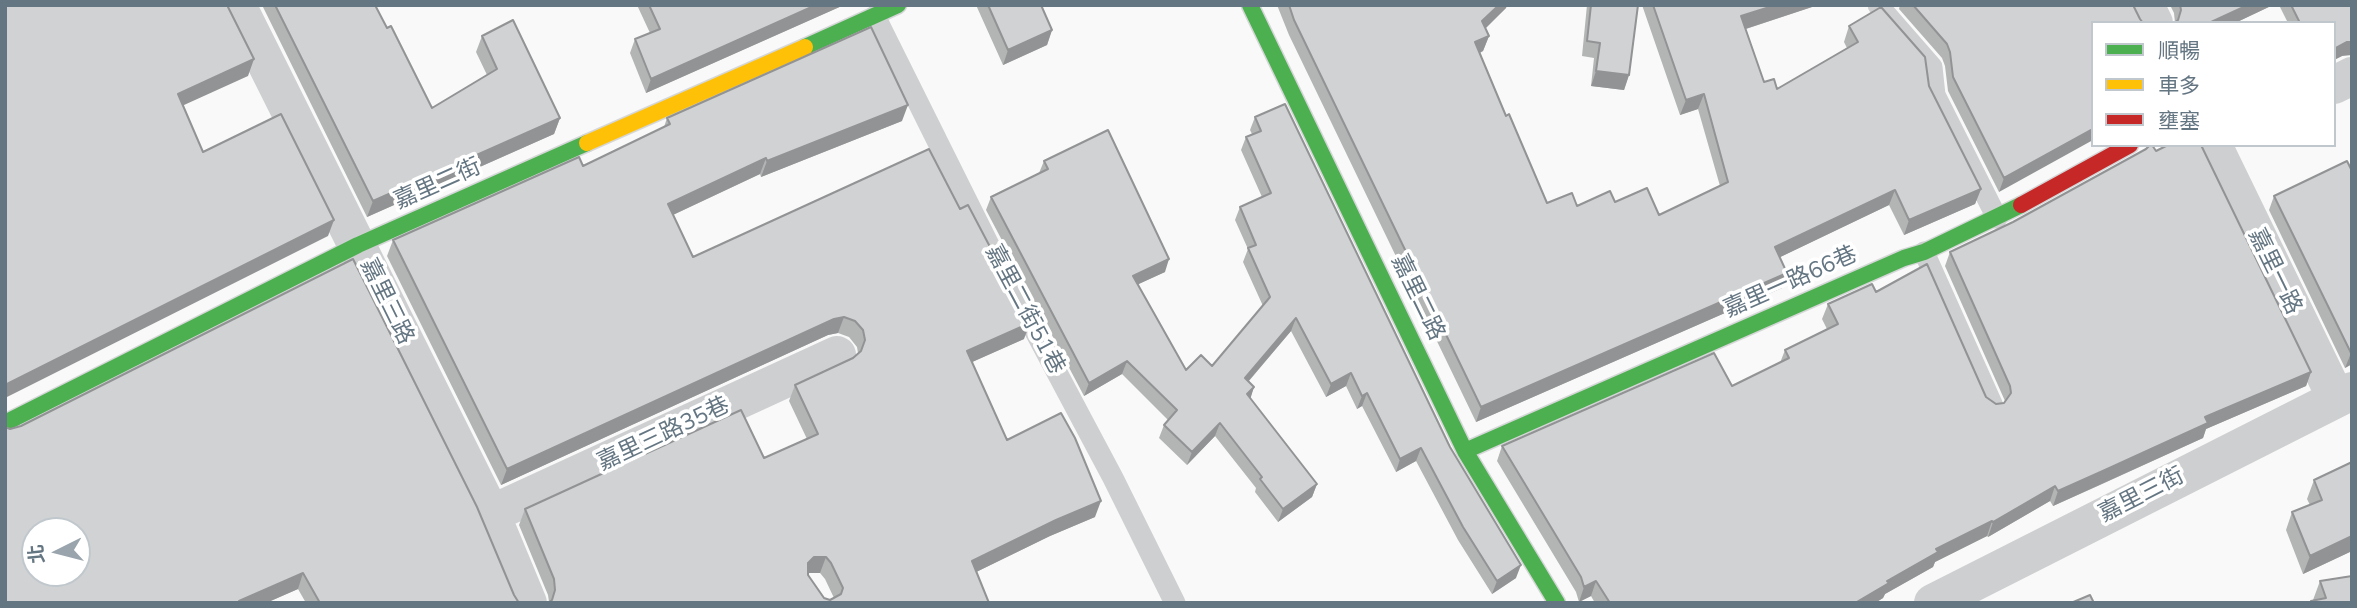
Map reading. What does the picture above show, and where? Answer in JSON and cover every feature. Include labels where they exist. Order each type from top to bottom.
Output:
[{"type":"street","name":"嘉里三路","points":[[237,5],[491,514],[527,603]]},
{"type":"street","name":"嘉里二街","points":[[5,423],[358,245],[898,5]]},
{"type":"street","name":"嘉里二路","points":[[1250,5],[1465,451],[1557,603]]},
{"type":"street","points":[[2145,5],[2153,21]]},
{"type":"street","points":[[2336,84],[2352,76]]},
{"type":"street","name":"嘉里一路66巷","points":[[1465,451],[1891,264],[1924,252],[1997,218],[2126,147]]},
{"type":"street","name":"嘉里一路","points":[[2216,147],[2344,395]]},
{"type":"street","name":"嘉里三路35巷","points":[[491,514],[837,355]]},
{"type":"street","name":"嘉里三街","points":[[1933,603],[2344,395]]},
{"type":"lane","points":[[1878,5],[1932,67],[1935,96],[1997,218]]},
{"type":"lane","name":"嘉里二街51巷","points":[[875,16],[982,231],[1114,478],[1175,603]]},
{"type":"lane","points":[[1924,252],[1993,406]]},
{"type":"building","points":[[5,5],[227,5],[254,59],[178,94],[203,152],[281,114],[334,220],[5,385]]},
{"type":"building","points":[[275,5],[375,5],[387,28],[391,26],[432,108],[497,69],[482,36],[513,20],[560,118],[373,201]]},
{"type":"building","points":[[649,5],[816,5],[651,79],[635,39],[660,29]]},
{"type":"building","points":[[988,5],[1041,5],[1052,30],[1008,50]]},
{"type":"building","points":[[1289,5],[1499,5],[1482,21],[1489,36],[1475,42],[1547,203],[1572,193],[1577,206],[1610,191],[1615,202],[1647,188],[1659,215],[1728,182],[1704,94],[1686,100],[1653,5],[1776,5],[1741,16],[1764,82],[1774,79],[1777,89],[1858,42],[1849,26],[1881,7],[1925,57],[1929,86],[1981,189],[1909,220],[1895,190],[1775,247],[1787,273],[1481,407]]},
{"type":"building","points":[[1591,5],[1638,5],[1629,75],[1596,71],[1600,43],[1587,41]]},
{"type":"building","points":[[1913,5],[2133,5],[2142,21],[2091,21],[2091,130],[2004,178],[1953,77],[1947,44]]},
{"type":"building","points":[[2180,5],[2248,5],[2213,21],[2177,21]]},
{"type":"building","points":[[2291,5],[2352,5],[2352,42],[2336,48],[2336,21],[2299,21]]},
{"type":"building","points":[[871,27],[908,105],[767,161],[766,158],[668,204],[693,257],[929,149],[960,209],[968,205],[1030,323],[967,351],[1007,440],[1061,413],[1075,438],[1101,501],[972,561],[989,603],[548,603],[555,590],[554,579],[525,509],[741,410],[764,458],[818,434],[795,385],[853,358],[861,351],[865,340],[863,330],[855,321],[844,317],[834,319],[507,469],[393,240],[579,157],[583,166],[670,124],[667,118]],"holes":[[[814,557],[826,557],[843,588],[841,594],[830,600],[824,598],[808,575],[808,563]]]},
{"type":"building","points":[[1285,104],[1450,447],[1521,565],[1497,581],[1463,527],[1421,448],[1400,459],[1367,393],[1362,396],[1351,373],[1331,384],[1296,318],[1245,378],[1254,387],[1247,394],[1317,484],[1283,509],[1220,423],[1192,452],[1164,425],[1177,410],[1127,361],[1089,383],[991,197],[1048,169],[1044,161],[1108,130],[1169,259],[1133,276],[1186,370],[1201,355],[1212,366],[1270,297],[1248,248],[1256,245],[1240,207],[1271,193],[1246,137],[1261,131],[1255,117]]},
{"type":"building","points":[[2153,147],[2156,151],[2164,147],[2202,147],[2311,372],[2205,417],[2208,423],[2058,491],[2055,486],[1993,522],[1936,549],[1938,552],[1855,603],[1610,603],[1596,581],[1584,587],[1581,577],[1502,446],[1714,353],[1732,386],[1789,358],[1785,350],[1838,324],[1828,304],[1872,284],[1876,292],[1927,264],[1986,397],[1996,404],[2004,403],[2011,393],[2010,386],[1950,252],[2013,222]]},
{"type":"building","points":[[2347,161],[2352,171],[2352,353],[2274,196]]},
{"type":"building","points":[[353,259],[477,507],[519,603],[320,603],[303,573],[239,603],[5,603],[5,427],[10,429],[21,426]]},
{"type":"building","points":[[2352,462],[2352,536],[2310,556],[2292,512],[2322,500],[2314,480]]},
{"type":"building","points":[[2352,576],[2352,603],[2312,603],[2311,601],[2326,598],[2320,581]]},
{"type":"building","points":[[2090,595],[2094,603],[2071,603]]},
{"type":"traffic: fast","points":[[805,47],[898,5]]},
{"type":"traffic: fast","points":[[1250,5],[1465,451],[1557,603]]},
{"type":"traffic: fast","points":[[5,423],[358,245],[587,143]]},
{"type":"traffic: fast","points":[[1465,451],[1904,258],[1924,252],[2021,205]]},
{"type":"traffic: slow","points":[[587,143],[805,47]]},
{"type":"traffic: jam","points":[[2021,205],[2126,147]]}]
